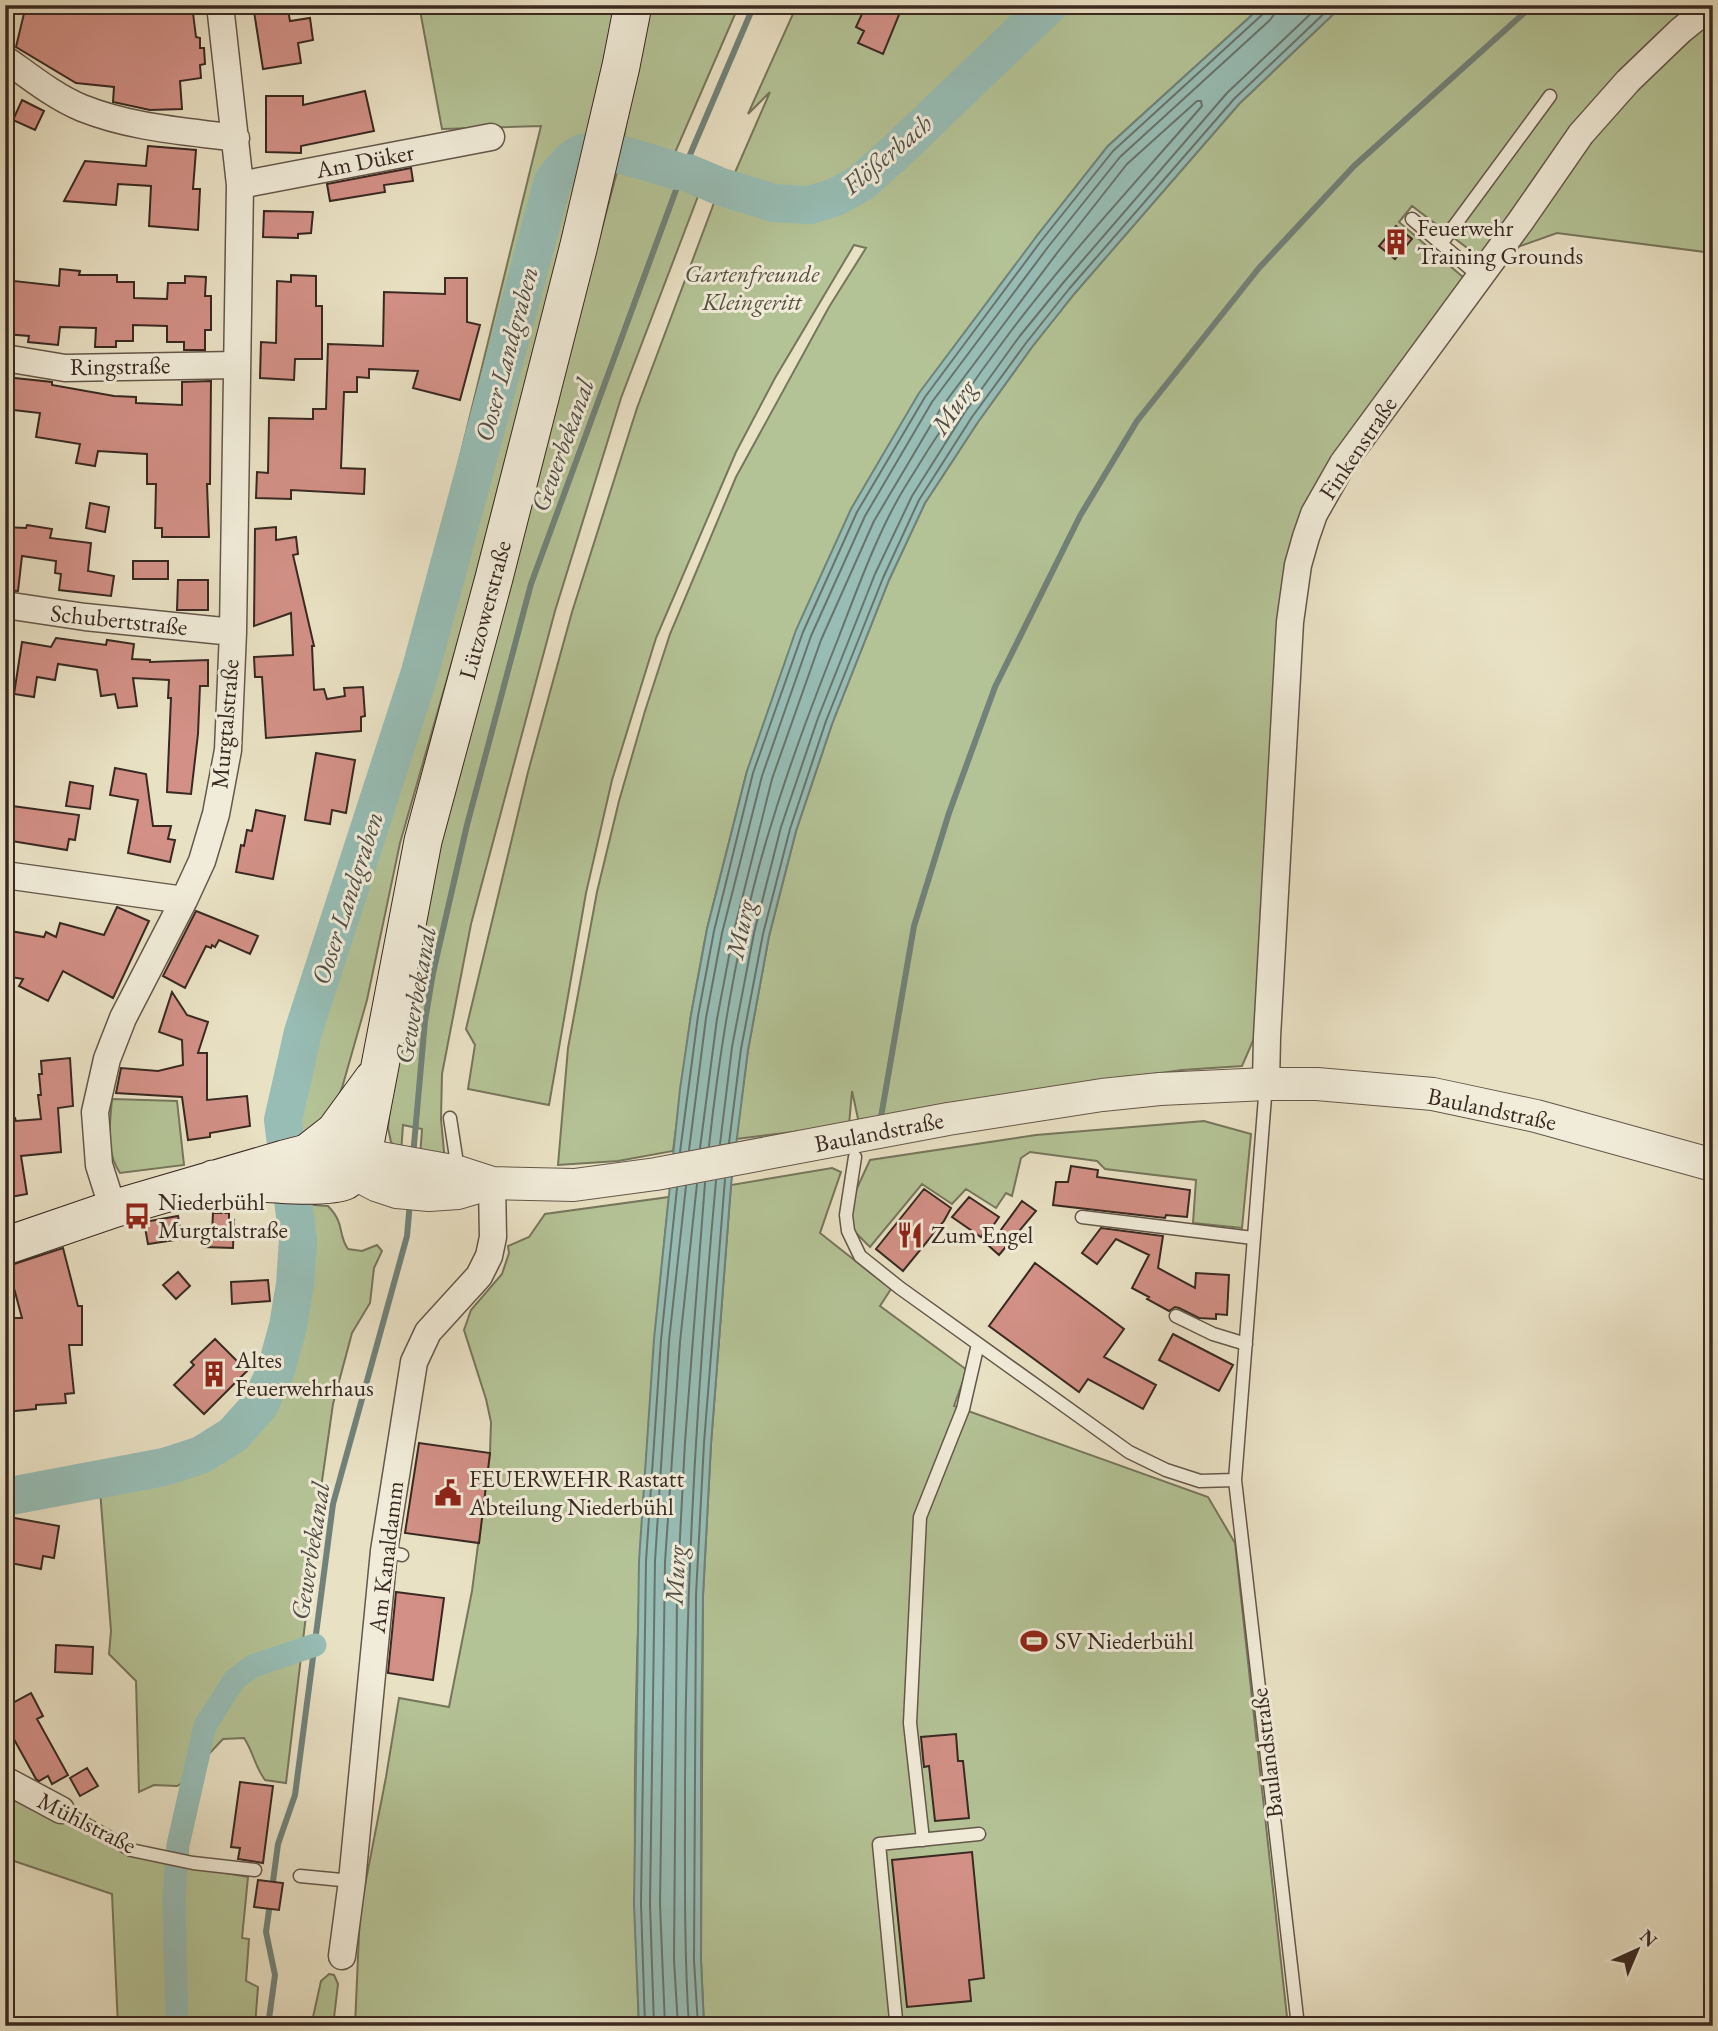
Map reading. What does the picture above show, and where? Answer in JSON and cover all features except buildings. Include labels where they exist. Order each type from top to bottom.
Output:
[{"type":"main road","name":"Lützowerstraße","points":[[359,1164],[423,841],[495,578],[601,151],[633,5]]},
{"type":"main road","points":[[294,1170],[335,1132],[379,1070]]},
{"type":"main road","points":[[5,1246],[113,1209],[213,1179],[294,1170],[335,1184],[359,1164]]},
{"type":"street","name":"Murgtalstraße","points":[[113,1209],[99,1166],[95,1111],[107,1059],[123,1018],[202,861],[216,814],[228,750],[233,632],[240,185],[220,5]]},
{"type":"street","name":"Finkenstraße","points":[[1266,1084],[1289,636],[1298,565],[1314,514],[1328,487],[1581,134],[1628,81],[1680,31],[1712,5]]},
{"type":"street","points":[[5,59],[33,80],[80,108],[133,125],[236,138]]},
{"type":"street","name":"Am Düker","points":[[240,185],[491,137]]},
{"type":"street","name":"Ringstraße","points":[[5,358],[65,368],[236,365]]},
{"type":"street","name":"Schubertstraße","points":[[5,606],[233,632]]},
{"type":"street","points":[[5,875],[184,901]]},
{"type":"street","name":"Baulandstraße","points":[[359,1164],[376,1185],[400,1177],[445,1182],[574,1185],[847,1149],[948,1119],[1102,1095],[1160,1089],[1317,1084],[1433,1094],[1536,1116],[1713,1165]]},
{"type":"street","name":"Am Kanaldamm","points":[[342,1956],[393,1553],[414,1362],[428,1332],[479,1276],[489,1256],[493,1237],[492,1183]]},
{"type":"street","name":"Mühlstraße","points":[[5,1780],[61,1810]]},
{"type":"lane","points":[[1441,244],[1550,96]]},
{"type":"lane","points":[[1412,219],[1480,276]]},
{"type":"lane","name":"Baulandstraße","points":[[1266,1084],[1235,1480],[1298,2026]]},
{"type":"lane","points":[[445,1182],[450,1118]]},
{"type":"lane","points":[[847,1149],[846,1215],[848,1231],[860,1256],[1129,1452],[1166,1470],[1200,1481],[1235,1480]]},
{"type":"lane","points":[[1082,1217],[1253,1238]]},
{"type":"lane","points":[[1176,1315],[1213,1334],[1245,1344]]},
{"type":"lane","points":[[923,1840],[910,1723],[920,1517],[963,1409],[978,1344]]},
{"type":"lane","name":"Mühlstraße","points":[[61,1810],[131,1850],[193,1863],[255,1870]]},
{"type":"lane","points":[[896,2020],[879,1844],[979,1834]]},
{"type":"lane","points":[[300,1877],[352,1881]]},
{"type":"green space","points":[[419,5],[617,5],[609,56],[466,613],[400,843],[367,1000],[342,1088],[332,1112],[297,1139],[273,1146],[275,1090],[345,861],[395,722],[541,126],[442,129]]},
{"type":"green space","points":[[645,5],[739,5],[674,155],[624,137]]},
{"type":"green space","points":[[797,5],[1042,5],[866,171],[832,192],[814,198],[793,200],[771,197],[730,184],[770,92],[748,114]]},
{"type":"green space","name":"Gartenfreunde Kleingeritt","points":[[1059,5],[1263,5],[1108,146],[1036,237],[747,771],[707,929],[691,1015],[673,1151],[618,1161],[558,1165],[568,1048],[597,892],[619,801],[670,634],[736,477],[829,307],[866,248],[854,245],[775,378],[736,452],[656,638],[612,780],[586,893],[549,1105],[468,1089],[475,1045],[466,1029],[528,772],[572,612],[637,408],[717,195],[786,214],[840,203],[880,177]]},
{"type":"green space","points":[[1343,5],[1692,5],[1660,32],[1602,91],[1551,156],[1479,257],[1412,206],[1399,222],[1464,278],[1315,488],[1256,1034],[1242,1066],[1182,1070],[1069,1086],[860,1128],[852,1091],[849,1125],[736,1139],[748,1050],[769,936],[796,831],[832,724],[889,580],[925,503],[978,422],[1075,293],[1239,104]]},
{"type":"green space","points":[[1713,20],[1713,253],[1557,233],[1512,249],[1579,152],[1634,88]]},
{"type":"green space","points":[[617,172],[700,191],[621,398],[555,611],[471,924],[442,1074],[441,1119],[445,1162],[420,1158],[422,1129],[403,1125],[401,1153],[391,1142],[388,1128],[392,1087],[429,875]]},
{"type":"green space","points":[[112,1099],[177,1101],[184,1165],[120,1173],[110,1147]]},
{"type":"green space","points":[[1204,1121],[1251,1134],[1242,1228],[1193,1223],[1196,1180],[1105,1169],[1097,1161],[1030,1152],[1021,1158],[1012,1196],[1006,1193],[996,1208],[966,1189],[952,1204],[922,1184],[870,1247],[852,1229],[852,1199],[870,1160],[1036,1135]]},
{"type":"green space","name":"SV Niederbühl","points":[[832,1168],[841,1172],[820,1233],[891,1289],[880,1306],[967,1370],[954,1406],[1208,1497],[1235,1543],[1288,2026],[704,2026],[701,1960],[703,1595],[711,1444],[731,1185]]},
{"type":"green space","points":[[669,1197],[650,1404],[639,1611],[635,1818],[639,2026],[355,2026],[360,1911],[399,1698],[449,1707],[472,1591],[490,1453],[491,1422],[464,1330],[471,1310],[502,1274],[509,1253],[508,1246],[529,1237],[545,1214]]},
{"type":"green space","points":[[299,1204],[328,1206],[337,1218],[348,1249],[362,1251],[377,1245],[382,1251],[374,1268],[370,1303],[352,1333],[333,1404],[286,1783],[265,1780],[244,1738],[223,1739],[206,1757],[193,1777],[177,1786],[154,1785],[139,1792],[136,1681],[109,1654],[111,1631],[100,1490],[172,1475],[208,1463],[238,1446],[253,1431],[278,1387],[301,1308],[306,1263]]},
{"type":"green space","points":[[5,1794],[139,1857],[248,1877],[242,1938],[249,1939],[246,1981],[258,1987],[255,2026],[118,2026],[112,1894],[5,1858]]},
{"type":"green space","points":[[329,1974],[334,1975],[338,1984],[333,2026],[311,2026],[321,1981]]},
{"type":"water","name":"Murg","points":[[1263,5],[1343,5],[1239,104],[1075,293],[978,422],[925,503],[889,580],[832,724],[796,831],[769,936],[748,1050],[731,1185],[711,1444],[703,1595],[701,1753],[701,1960],[704,2026],[639,2026],[634,1904],[639,1561],[654,1339],[680,1089],[691,1015],[707,929],[747,771],[796,630],[851,509],[919,393],[1108,146]]},
{"type":"waterway","name":"Gewerbekanal","points":[[413,1156],[425,1021],[433,973],[467,825],[531,584],[683,171],[754,5]]},
{"type":"waterway","name":"Flößerbach","points":[[688,173],[773,203],[810,205],[836,197],[861,183],[898,150],[1049,5]]},
{"type":"waterway","points":[[881,1117],[914,926],[949,813],[995,687],[1080,516],[1137,421],[1259,268],[1354,166],[1533,5]]},
{"type":"waterway","name":"Ooser Landgraben","points":[[5,1497],[164,1467],[201,1455],[233,1435],[259,1406],[276,1370],[288,1326],[295,1284],[298,1240],[283,1120],[303,1032],[420,672],[553,181],[572,159],[589,152],[628,156],[677,171]]},
{"type":"waterway","name":"Ooser Landgraben","points":[[562,165],[567,164]]},
{"type":"waterway","name":"Gewerbekanal","points":[[272,1889],[278,1844],[295,1795],[333,1504],[407,1236],[410,1202]]},
{"type":"waterway","points":[[177,2026],[174,1896],[178,1845],[205,1726],[235,1679],[253,1666],[315,1645]]},
{"type":"waterway","name":"Gewerbekanal","points":[[268,2026],[275,1975],[266,1932],[270,1903]]},
{"type":"place","name":"Feuerwehr Training Grounds","points":[[1396,242]]},
{"type":"place","name":"Niederbühl Murgtalstraße","points":[[137,1216]]},
{"type":"place","name":"Zum Engel","points":[[910,1235]]},
{"type":"place","name":"Altes Feuerwehrhaus","points":[[214,1374]]},
{"type":"place","name":"FEUERWEHR Rastatt Abteilung Niederbühl","points":[[448,1493]]},
{"type":"place","name":"SV Niederbühl","points":[[1034,1641]]}]
